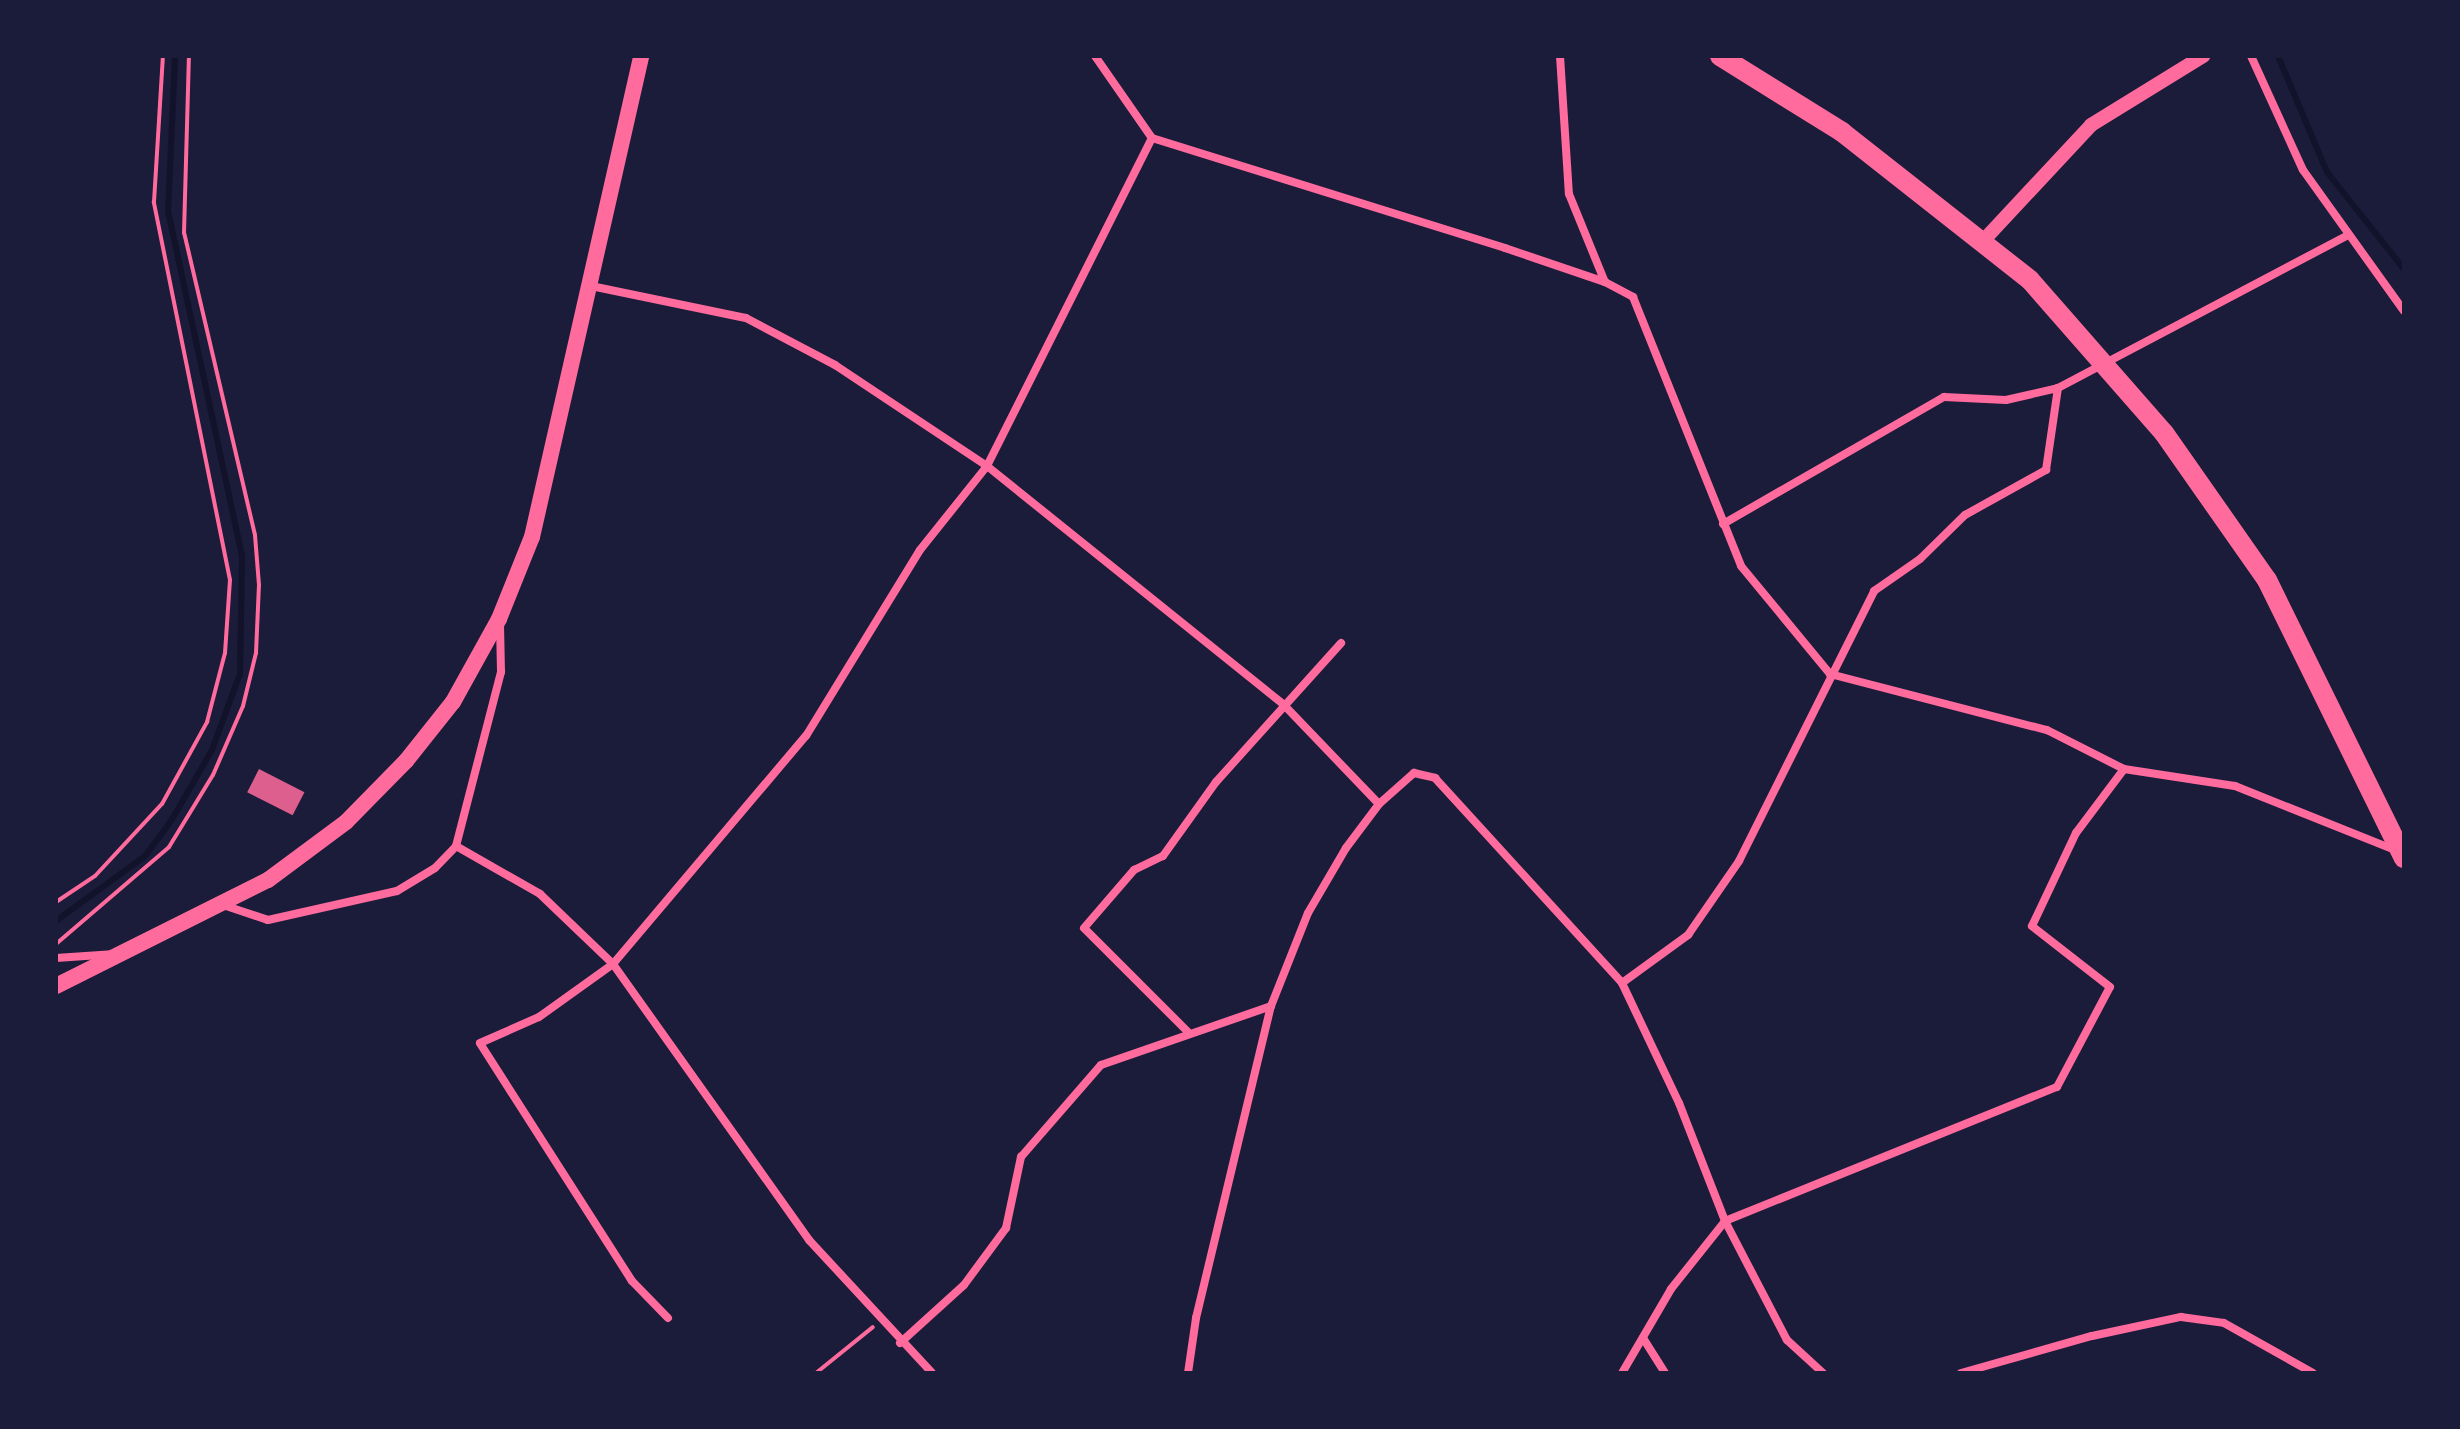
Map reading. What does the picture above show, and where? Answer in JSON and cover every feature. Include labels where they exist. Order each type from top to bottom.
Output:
[{"type":"main road","points":[[56,986],[226,906],[346,822],[406,761],[453,702],[499,619],[532,537],[641,56]]},
{"type":"main road","points":[[1729,58],[1842,132],[2030,280],[2164,433],[2267,580],[2403,853]]},
{"type":"street","points":[[1560,56],[1569,194],[1605,282]]},
{"type":"street","points":[[1983,241],[2091,125],[2203,56]]},
{"type":"street","points":[[2251,56],[2303,170],[2346,236],[2404,311]]},
{"type":"street","points":[[1101,59],[1152,138],[1605,282],[1633,297],[1741,566],[1830,674],[2047,730],[2124,769],[2235,786],[2403,853]]},
{"type":"street","points":[[668,1318],[632,1281],[480,1043],[539,1017],[613,964],[806,736],[920,550],[987,466],[1152,138]]},
{"type":"street","points":[[1723,524],[1944,397],[2006,400],[2058,388],[2346,236]]},
{"type":"street","points":[[591,286],[746,318],[835,365],[987,466],[1284,705],[1379,804]]},
{"type":"street","points":[[1622,983],[1688,935],[1713,902],[1739,861],[1874,591],[1920,559],[1965,515],[2046,470],[2058,388]]},
{"type":"street","points":[[226,906],[268,920],[397,891],[435,868],[456,846],[501,672],[499,619]]},
{"type":"street","points":[[1189,1033],[1084,928],[1134,870],[1163,856],[1216,782],[1341,643]]},
{"type":"street","points":[[1622,1373],[1671,1289],[1725,1221],[2057,1087],[2110,987],[2032,926],[2076,833],[2124,769]]},
{"type":"street","points":[[1188,1373],[1196,1318],[1271,1006],[1308,913],[1379,804],[1414,773],[1435,778],[1622,983],[1679,1103],[1725,1221],[1787,1340],[1823,1373]]},
{"type":"street","points":[[456,846],[540,894],[613,964],[809,1240],[900,1343],[932,1373]]},
{"type":"street","points":[[56,958],[122,954]]},
{"type":"street","points":[[900,1343],[964,1285],[1006,1228],[1021,1157],[1101,1065],[1271,1006]]},
{"type":"street","points":[[1961,1373],[2092,1336],[2181,1317],[2224,1323],[2313,1373]]},
{"type":"street","points":[[1643,1338],[1665,1373]]},
{"type":"path","points":[[56,902],[95,876],[162,804],[207,722],[225,653],[230,580],[154,202],[163,56]]},
{"type":"path","points":[[56,944],[169,847],[213,775],[243,706],[256,653],[255,535],[184,233],[189,56]]},
{"type":"path","points":[[816,1373],[881,1321]]},
{"type":"building","points":[[259,769],[304,792],[293,815],[247,792]]},
{"type":"waterway","points":[[56,921],[145,856],[171,821],[212,750],[240,674],[242,556],[168,212],[175,56]]},
{"type":"waterway","points":[[2278,56],[2327,172],[2404,269]]}]
